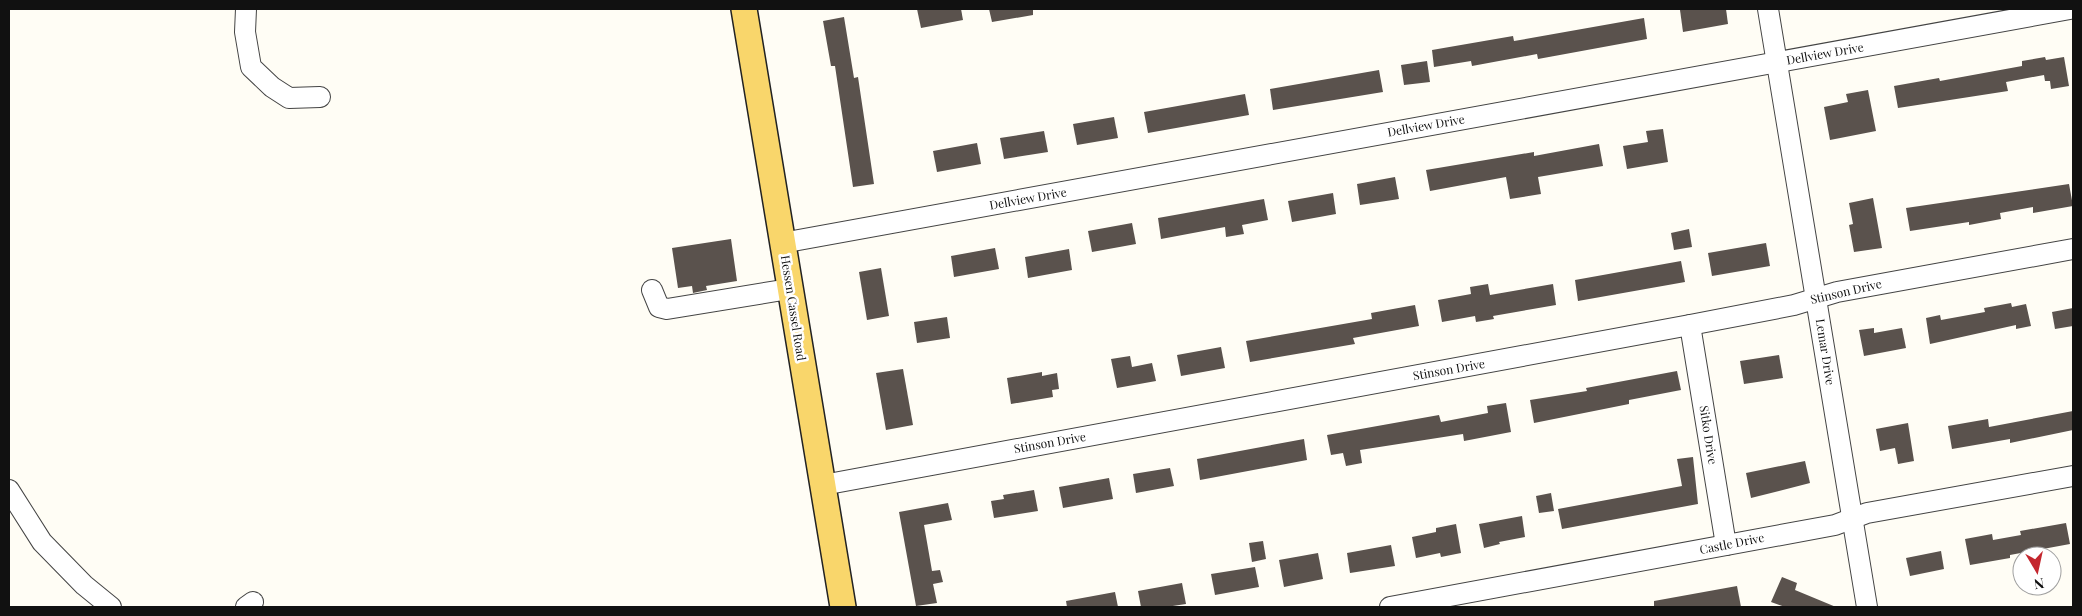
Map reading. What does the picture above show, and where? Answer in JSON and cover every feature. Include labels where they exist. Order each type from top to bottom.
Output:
[{"type":"main road","name":"Hessen Cassel Road","points":[[744,9],[843,607]]},
{"type":"street","points":[[246,9],[245,32],[250,67],[272,87],[289,98],[320,97]]},
{"type":"street","name":"Lemar Drive","points":[[1768,9],[1867,607]]},
{"type":"street","name":"Dellview Drive","points":[[782,243],[2070,9]]},
{"type":"street","name":"Stinson Drive","points":[[823,485],[1690,325],[1836,292],[2073,249]]},
{"type":"street","points":[[652,290],[659,307],[667,309],[790,289]]},
{"type":"street","name":"Sitko Drive","points":[[1690,325],[1726,545]]},
{"type":"street","name":"Castle Drive","points":[[1390,607],[1835,525],[1867,513],[2073,476]]},
{"type":"street","points":[[9,490],[42,542],[84,586],[111,607]]},
{"type":"building","points":[[917,9],[961,9],[963,20],[921,28]]},
{"type":"building","points":[[989,9],[1033,9],[1033,15],[992,22]]},
{"type":"building","points":[[1726,9],[1728,24],[1683,32],[1680,10]]},
{"type":"building","points":[[844,17],[854,78],[858,77],[874,184],[853,187],[835,66],[831,66],[823,21]]},
{"type":"building","points":[[1644,18],[1647,39],[1538,59],[1537,54],[1472,66],[1471,61],[1434,67],[1432,50],[1513,36],[1514,41]]},
{"type":"building","points":[[2045,57],[2046,60],[2064,57],[2069,86],[2051,89],[2050,81],[2045,81],[2044,75],[2006,82],[2008,91],[1898,108],[1894,86],[1939,78],[1940,81],[2022,66],[2022,61]]},
{"type":"building","points":[[1427,61],[1430,82],[1404,85],[1401,65]]},
{"type":"building","points":[[1379,70],[1383,92],[1273,110],[1270,89]]},
{"type":"building","points":[[1868,90],[1876,131],[1830,140],[1824,107],[1848,102],[1846,94]]},
{"type":"building","points":[[1245,94],[1249,115],[1148,133],[1144,112]]},
{"type":"building","points":[[1114,117],[1118,138],[1077,145],[1073,124]]},
{"type":"building","points":[[1663,129],[1668,162],[1627,169],[1623,146],[1648,142],[1646,131]]},
{"type":"building","points":[[1044,131],[1048,152],[1004,159],[1000,138]]},
{"type":"building","points":[[977,143],[981,164],[937,172],[933,151]]},
{"type":"building","points":[[1599,144],[1603,166],[1538,177],[1541,194],[1510,199],[1506,177],[1430,191],[1426,170],[1534,152],[1534,156]]},
{"type":"building","points":[[1395,177],[1399,199],[1360,205],[1357,184]]},
{"type":"building","points":[[2069,184],[2073,206],[2033,213],[2033,207],[2000,213],[2001,219],[1969,225],[1969,222],[1910,231],[1906,208]]},
{"type":"building","points":[[1333,193],[1336,214],[1292,222],[1288,201]]},
{"type":"building","points":[[1873,198],[1882,248],[1854,252],[1849,225],[1853,224],[1849,203]]},
{"type":"building","points":[[1264,199],[1268,220],[1242,225],[1244,234],[1226,237],[1225,227],[1161,239],[1158,218]]},
{"type":"building","points":[[1132,223],[1136,244],[1092,252],[1088,231]]},
{"type":"building","points":[[1689,229],[1692,247],[1674,250],[1671,233]]},
{"type":"building","points":[[731,239],[737,281],[706,286],[707,290],[693,293],[692,286],[678,288],[672,248]]},
{"type":"building","points":[[1766,243],[1770,266],[1712,276],[1708,253]]},
{"type":"building","points":[[995,248],[999,269],[954,277],[951,256]]},
{"type":"building","points":[[1069,249],[1072,270],[1028,278],[1025,257]]},
{"type":"building","points":[[1681,261],[1685,282],[1578,301],[1575,280]]},
{"type":"building","points":[[881,268],[889,316],[867,320],[859,272]]},
{"type":"building","points":[[1488,284],[1490,295],[1553,284],[1556,305],[1493,316],[1494,319],[1476,322],[1475,316],[1442,322],[1438,300],[1471,294],[1470,287]]},
{"type":"building","points":[[2011,303],[2012,307],[2026,304],[2031,326],[2016,329],[2016,325],[1930,344],[1926,318],[1940,315],[1941,320],[1985,312],[1984,308]]},
{"type":"building","points":[[1415,305],[1419,326],[1353,338],[1355,344],[1250,362],[1246,341],[1372,319],[1371,313]]},
{"type":"building","points":[[2073,308],[2073,326],[2055,329],[2052,312]]},
{"type":"building","points":[[947,317],[950,338],[917,343],[914,322]]},
{"type":"building","points":[[1874,328],[1874,333],[1902,328],[1906,348],[1864,356],[1859,330]]},
{"type":"building","points":[[1221,347],[1225,368],[1181,376],[1177,355]]},
{"type":"building","points":[[1779,355],[1783,378],[1744,384],[1740,361]]},
{"type":"building","points":[[1130,356],[1132,367],[1152,363],[1156,381],[1117,388],[1111,359]]},
{"type":"building","points":[[903,369],[913,425],[886,430],[876,373]]},
{"type":"building","points":[[1677,371],[1681,390],[1629,400],[1629,404],[1534,423],[1530,400],[1587,391],[1586,388]]},
{"type":"building","points":[[1042,372],[1042,376],[1057,373],[1059,389],[1052,390],[1053,397],[1011,404],[1007,378]]},
{"type":"building","points":[[1506,403],[1511,432],[1464,441],[1463,434],[1360,450],[1362,463],[1346,466],[1343,453],[1331,455],[1327,435],[1439,415],[1441,422],[1488,413],[1487,406]]},
{"type":"building","points":[[2073,411],[2073,430],[2010,443],[2010,439],[1952,449],[1948,426],[1988,419],[1989,427]]},
{"type":"building","points":[[1908,423],[1914,461],[1898,464],[1895,448],[1880,451],[1876,429]]},
{"type":"building","points":[[1304,439],[1307,460],[1200,480],[1197,459]]},
{"type":"building","points":[[1693,457],[1698,504],[1562,529],[1558,509],[1682,486],[1677,459]]},
{"type":"building","points":[[1805,461],[1810,483],[1751,498],[1746,473]]},
{"type":"building","points":[[1170,468],[1174,486],[1136,493],[1133,474]]},
{"type":"building","points":[[1109,478],[1113,499],[1063,508],[1059,487]]},
{"type":"building","points":[[1034,490],[1038,511],[994,518],[991,501],[1004,499],[1003,495]]},
{"type":"building","points":[[1551,493],[1554,511],[1539,513],[1536,496]]},
{"type":"building","points":[[948,503],[952,520],[924,525],[932,571],[940,570],[943,582],[933,584],[937,603],[916,606],[899,512]]},
{"type":"building","points":[[1522,516],[1525,537],[1499,542],[1500,544],[1484,548],[1479,524]]},
{"type":"building","points":[[2066,523],[2070,544],[2059,546],[2012,546],[2010,558],[1970,565],[1965,539],[1992,534],[1993,540],[2021,535],[2020,531]]},
{"type":"building","points":[[1456,524],[1461,553],[1441,557],[1440,553],[1416,558],[1412,537],[1436,532],[1436,528]]},
{"type":"building","points":[[1263,541],[1266,559],[1252,562],[1249,543]]},
{"type":"building","points":[[1391,545],[1395,566],[1350,573],[1347,553]]},
{"type":"building","points":[[1941,551],[1944,569],[1910,576],[1906,558]]},
{"type":"building","points":[[1318,553],[1323,579],[1284,587],[1279,560]]},
{"type":"building","points":[[1255,567],[1259,587],[1215,595],[1211,574]]},
{"type":"building","points":[[1782,577],[1797,583],[1795,590],[1836,607],[1785,607],[1771,602]]},
{"type":"building","points":[[1182,583],[1186,604],[1166,607],[1141,607],[1138,591]]},
{"type":"building","points":[[1737,586],[1741,607],[1654,607],[1654,601]]},
{"type":"building","points":[[1115,592],[1118,607],[1067,607],[1066,601]]}]
